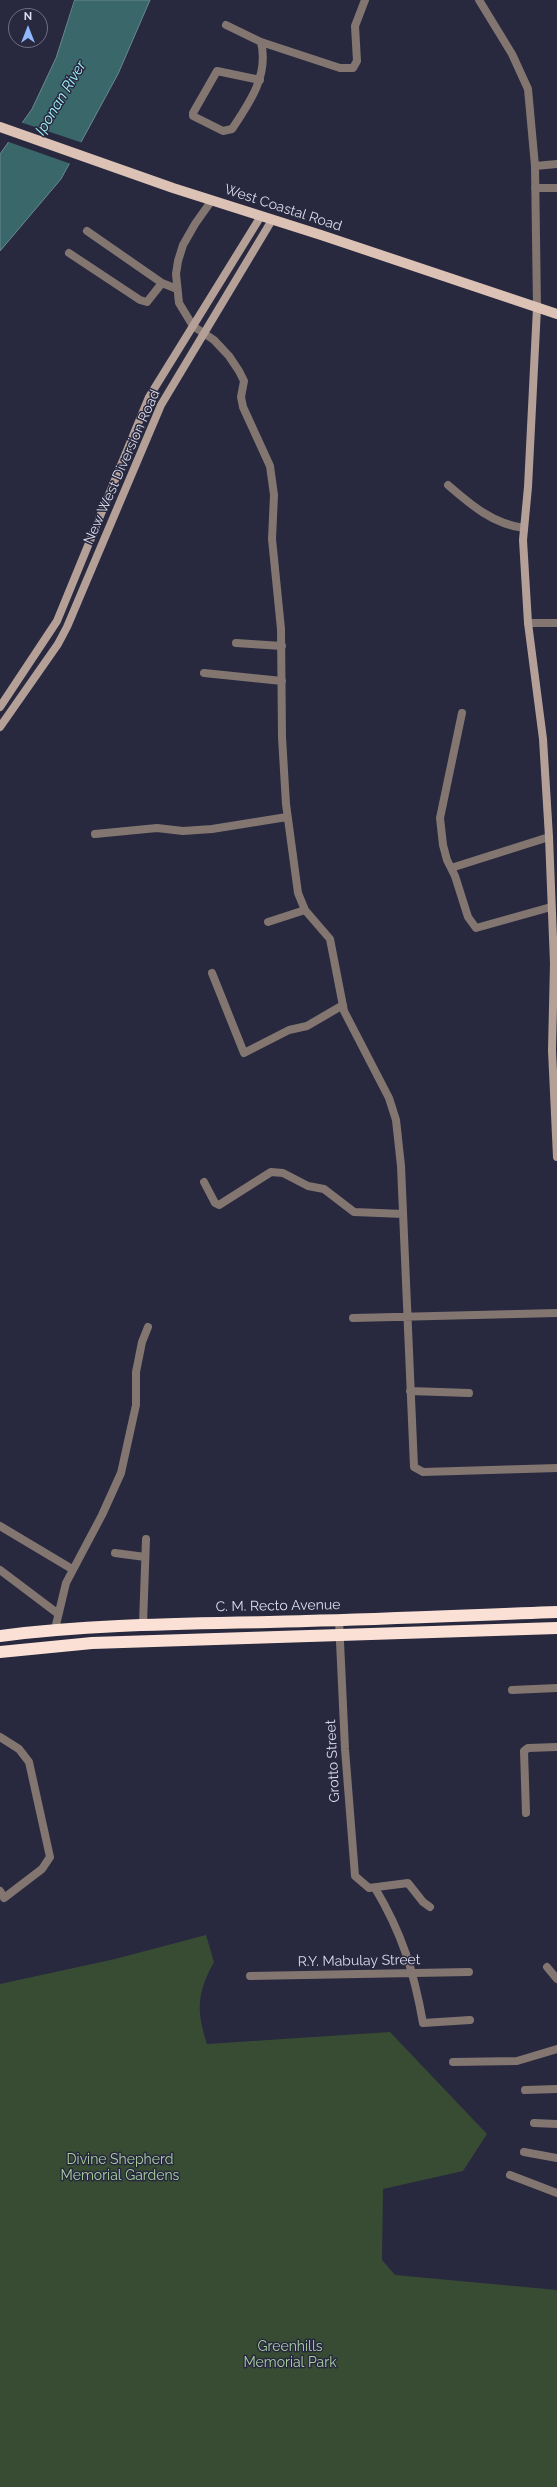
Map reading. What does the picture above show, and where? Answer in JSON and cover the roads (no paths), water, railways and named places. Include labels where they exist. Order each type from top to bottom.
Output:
[{"type":"highway","name":"C. M. Recto Avenue","points":[[0,1636],[55,1629],[143,1624],[339,1620],[557,1612]]},
{"type":"highway","points":[[0,1652],[92,1643],[557,1628]]},
{"type":"main road","name":"West Coastal Road","points":[[2,127],[111,166],[557,314]]},
{"type":"street","points":[[226,25],[261,42],[340,68],[353,68],[357,61],[354,26],[365,0]]},
{"type":"street","points":[[479,0],[512,54],[528,89],[535,166],[538,308],[528,487],[524,528],[528,623],[543,738],[549,838],[551,907],[554,929],[552,1050],[557,1156]]},
{"type":"street","points":[[260,80],[217,71],[193,116],[223,131],[232,129],[245,109],[260,80],[264,67],[261,42]]},
{"type":"street","points":[[535,166],[557,164]]},
{"type":"street","points":[[535,188],[557,188]]},
{"type":"street","points":[[212,200],[183,245],[178,261],[177,289],[183,314],[193,326],[204,333],[229,356],[239,371],[244,381],[241,397],[243,407],[267,456],[273,476],[274,496],[272,539],[279,597],[282,646],[282,737],[287,817],[298,893],[305,910],[330,939],[343,1006],[389,1098],[396,1120],[409,1316],[410,1391],[414,1467],[423,1472],[557,1468]]},
{"type":"street","name":"New West Diversion Road","points":[[0,707],[57,621],[149,397],[261,216]]},
{"type":"street","name":"New West Diversion Road","points":[[0,727],[58,644],[67,627],[160,405],[272,220]]},
{"type":"street","points":[[87,231],[162,283],[177,289]]},
{"type":"street","points":[[69,253],[140,300],[147,302],[162,283]]},
{"type":"street","points":[[448,485],[474,508],[506,526],[524,528]]},
{"type":"street","points":[[528,623],[557,623]]},
{"type":"street","points":[[236,643],[282,646]]},
{"type":"street","points":[[204,673],[282,681]]},
{"type":"street","points":[[462,713],[440,818],[442,845],[462,902],[472,924],[476,928],[551,907]]},
{"type":"street","points":[[95,834],[157,828],[183,831],[212,829],[287,817]]},
{"type":"street","points":[[451,868],[549,838]]},
{"type":"street","points":[[268,922],[305,910]]},
{"type":"street","points":[[212,974],[244,1053],[289,1030],[307,1026],[343,1006]]},
{"type":"street","points":[[204,1182],[215,1203],[219,1205],[271,1172],[283,1173],[308,1186],[324,1189],[354,1212],[403,1214]]},
{"type":"street","points":[[353,1318],[557,1313]]},
{"type":"street","points":[[55,1629],[57,1613],[72,1569],[102,1515],[121,1473],[136,1405],[136,1372],[148,1327]]},
{"type":"street","points":[[410,1391],[469,1393]]},
{"type":"street","points":[[0,1526],[72,1569]]},
{"type":"street","points":[[143,1624],[146,1539]]},
{"type":"street","points":[[115,1553],[145,1557]]},
{"type":"street","points":[[0,1570],[57,1613]]},
{"type":"street","name":"Grotto Street","points":[[339,1620],[345,1749],[354,1869],[358,1881],[369,1888],[375,1888]]},
{"type":"street","points":[[512,1690],[557,1688]]},
{"type":"street","points":[[0,1737],[19,1749],[29,1762],[50,1857],[42,1869],[4,1898],[0,1891]]},
{"type":"street","points":[[526,1813],[524,1751],[528,1748],[557,1747]]},
{"type":"street","points":[[430,1907],[408,1883],[375,1888],[393,1918],[413,1973],[423,2022],[470,2020]]},
{"type":"street","points":[[547,1967],[557,1979]]},
{"type":"street","name":"R.Y. Mabulay Street","points":[[250,1976],[468,1972]]},
{"type":"street","points":[[453,2062],[517,2061],[557,2049]]},
{"type":"street","points":[[525,2090],[557,2089]]},
{"type":"street","points":[[534,2123],[557,2124]]},
{"type":"street","points":[[524,2152],[557,2158]]},
{"type":"street","points":[[510,2175],[557,2193]]},
{"type":"water","name":"Iponan River","points":[[75,0],[150,0],[118,74],[61,179],[0,251],[0,154],[32,109],[56,58]]},
{"type":"park label","name":"Divine Shepherd Memorial Gardens","points":[[120,2168]]},
{"type":"park label","name":"Greenhills Memorial Park","points":[[290,2356]]}]
